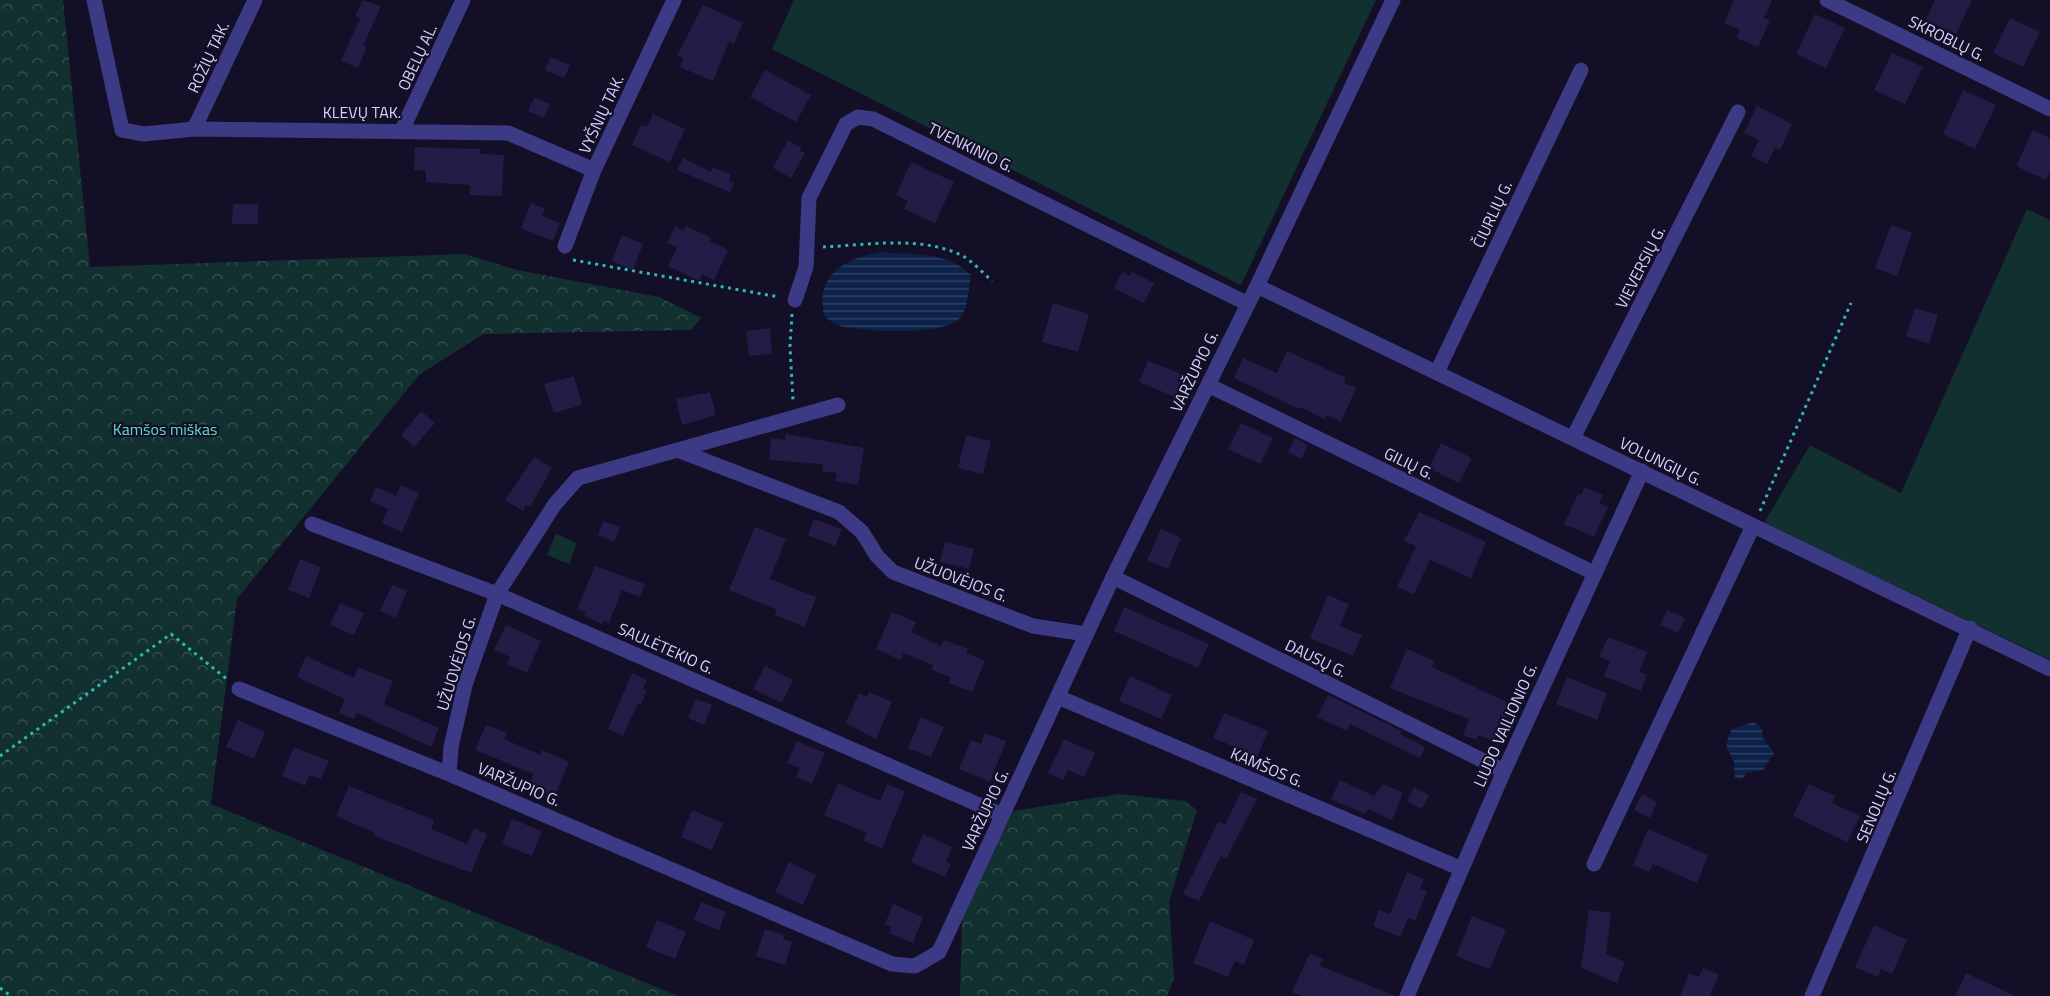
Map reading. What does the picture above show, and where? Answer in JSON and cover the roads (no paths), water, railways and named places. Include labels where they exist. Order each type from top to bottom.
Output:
[{"type":"street","name":"KLEVŲ TAK.","points":[[94,0],[122,130],[144,134],[194,129],[508,133],[594,170]]},
{"type":"street","name":"ROŽIŲ TAK.","points":[[194,129],[255,0]]},
{"type":"street","name":"OBELŲ AL.","points":[[402,130],[464,0]]},
{"type":"street","name":"VYŠNIŲ TAK.","points":[[563,252],[594,170],[674,0]]},
{"type":"street","name":"VARŽUPIO G.","points":[[239,689],[449,774],[892,964],[915,966],[939,952],[1113,577],[1246,303],[1257,286],[1393,0]]},
{"type":"street","name":"SKROBLŲ G.","points":[[1827,0],[2050,109]]},
{"type":"street","name":"ČIURLIŲ G.","points":[[1437,372],[1581,70]]},
{"type":"street","name":"VIEVERSIŲ G.","points":[[1573,438],[1738,112]]},
{"type":"street","name":"TVENKINIO G.","points":[[795,300],[806,267],[809,198],[846,124],[858,117],[873,119],[1246,303]]},
{"type":"street","name":"VOLUNGIŲ G.","points":[[1257,286],[1753,526],[1970,628],[2050,669]]},
{"type":"street","name":"GILIŲ G.","points":[[1208,385],[1594,573]]},
{"type":"street","name":"UŽUOVĖJOS G.","points":[[449,774],[451,747],[465,685],[497,594],[555,504],[578,478],[838,405]]},
{"type":"street","name":"UŽUOVĖJOS G.","points":[[680,451],[839,512],[862,532],[877,556],[893,572],[1033,626],[1086,634]]},
{"type":"street","name":"LIUDO VAILIONIO G.","points":[[1407,996],[1504,771],[1642,471]]},
{"type":"street","name":"SAULĖTEKIO G.","points":[[312,524],[497,594],[1002,815]]},
{"type":"street","points":[[1594,864],[1753,526]]},
{"type":"street","name":"DAUSŲ G.","points":[[1113,577],[1504,771]]},
{"type":"street","name":"SENOLIŲ G.","points":[[1812,996],[1970,628]]},
{"type":"street","name":"KAMŠOS G.","points":[[1058,697],[1462,869]]},
{"type":"water","points":[[881,252],[941,258],[962,267],[971,275],[966,304],[959,319],[937,328],[884,331],[840,326],[824,316],[822,302],[824,290],[836,271],[856,259]]},
{"type":"water","points":[[1754,722],[1762,729],[1763,738],[1774,753],[1763,770],[1747,773],[1742,780],[1735,777],[1734,762],[1727,747],[1728,741],[1732,729]]},
{"type":"park label","name":"Kamšos miškas","points":[[165,429]]}]
